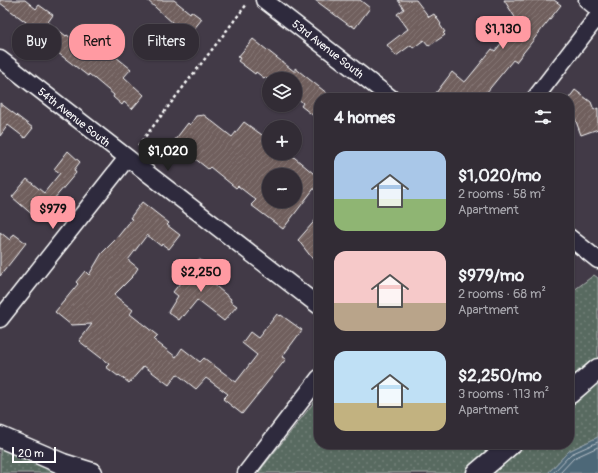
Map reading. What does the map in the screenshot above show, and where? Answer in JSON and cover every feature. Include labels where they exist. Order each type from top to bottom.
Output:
[{"type":"main road","points":[[574,390],[598,369]]},
{"type":"main road","points":[[0,437],[63,464],[92,473]]},
{"type":"main road","points":[[477,473],[505,449]]},
{"type":"street","name":"53rd Avenue South","points":[[264,0],[385,93]]},
{"type":"street","points":[[587,0],[598,9]]},
{"type":"street","points":[[540,93],[598,16]]},
{"type":"street","name":"54th Avenue South","points":[[0,58],[314,302]]},
{"type":"street","points":[[0,319],[127,158]]},
{"type":"street","points":[[574,241],[598,260]]},
{"type":"street","points":[[246,473],[314,385]]},
{"type":"path","points":[[138,146],[247,4]]},
{"type":"green space","points":[[594,275],[598,278],[598,437],[574,449],[574,290]]},
{"type":"green space","points":[[314,402],[314,449],[573,449],[569,451],[548,473],[258,473]]},
{"type":"green space","points":[[0,445],[67,473],[0,473]]},
{"type":"water","points":[[598,437],[598,473],[548,473],[569,451]]},
{"type":"building","points":[[0,0],[25,0],[36,9],[39,5],[53,15],[48,22],[51,24],[24,24],[26,22],[0,3]]},
{"type":"building","points":[[147,0],[174,0],[190,13],[191,11],[202,19],[198,24],[173,23]]},
{"type":"building","points":[[315,0],[360,0],[370,8],[355,28],[351,25],[350,26]]},
{"type":"building","points":[[398,0],[416,0],[429,17],[434,14],[441,24],[440,25],[445,32],[443,33],[445,35],[429,46],[424,40],[413,48],[411,45],[396,56],[387,45],[408,29],[397,14],[404,9]]},
{"type":"building","points":[[504,0],[554,0],[561,5],[516,62],[513,60],[486,93],[436,93],[452,72],[464,82],[466,81],[492,49],[495,51],[518,22]]},
{"type":"building","points":[[61,32],[69,36],[69,60],[120,60],[131,69],[124,77],[144,95],[132,109],[124,102],[122,105],[113,97],[114,95],[89,74],[88,76],[61,55]]},
{"type":"building","points":[[253,39],[295,72],[262,72],[262,76],[256,72],[255,74],[238,61],[240,58],[238,57]]},
{"type":"building","points":[[295,68],[300,72],[295,72]]},
{"type":"building","points":[[302,74],[327,93],[314,93],[314,116],[302,107]]},
{"type":"building","points":[[575,90],[591,102],[594,110],[598,108],[598,129],[581,135],[574,116],[574,93],[573,93]]},
{"type":"building","points":[[0,103],[33,128],[25,138],[8,125],[0,136]]},
{"type":"building","points":[[204,115],[232,137],[244,122],[262,135],[262,160],[297,160],[314,174],[314,189],[302,204],[302,168],[262,168],[262,208],[299,208],[283,229],[251,205],[256,200],[238,186],[236,188],[210,167],[208,169],[189,154],[187,157],[171,145],[188,123],[190,125],[196,116]]},
{"type":"building","points":[[68,151],[80,162],[74,170],[76,173],[42,213],[40,212],[35,217],[12,197],[27,179],[44,193],[60,173],[54,169]]},
{"type":"building","points":[[142,202],[169,223],[167,225],[180,235],[169,249],[162,244],[161,246],[147,235],[128,260],[138,268],[133,276],[114,295],[133,310],[130,314],[158,336],[154,340],[176,357],[182,348],[200,362],[204,358],[236,382],[257,355],[242,343],[250,332],[258,338],[277,314],[280,316],[281,315],[302,330],[282,357],[286,359],[242,414],[223,399],[228,394],[206,378],[196,389],[177,374],[169,385],[144,366],[129,383],[106,367],[109,364],[79,341],[92,324],[71,325],[55,312],[78,284],[76,282],[85,271],[89,275],[102,253],[116,239],[132,219],[130,218]]},
{"type":"building","points":[[314,222],[314,261],[298,240]]},
{"type":"building","points":[[0,232],[10,240],[14,234],[26,243],[0,276]]},
{"type":"building","points":[[199,259],[218,273],[211,282],[237,306],[224,321],[197,300],[179,320],[168,312],[178,296],[173,292]]}]
